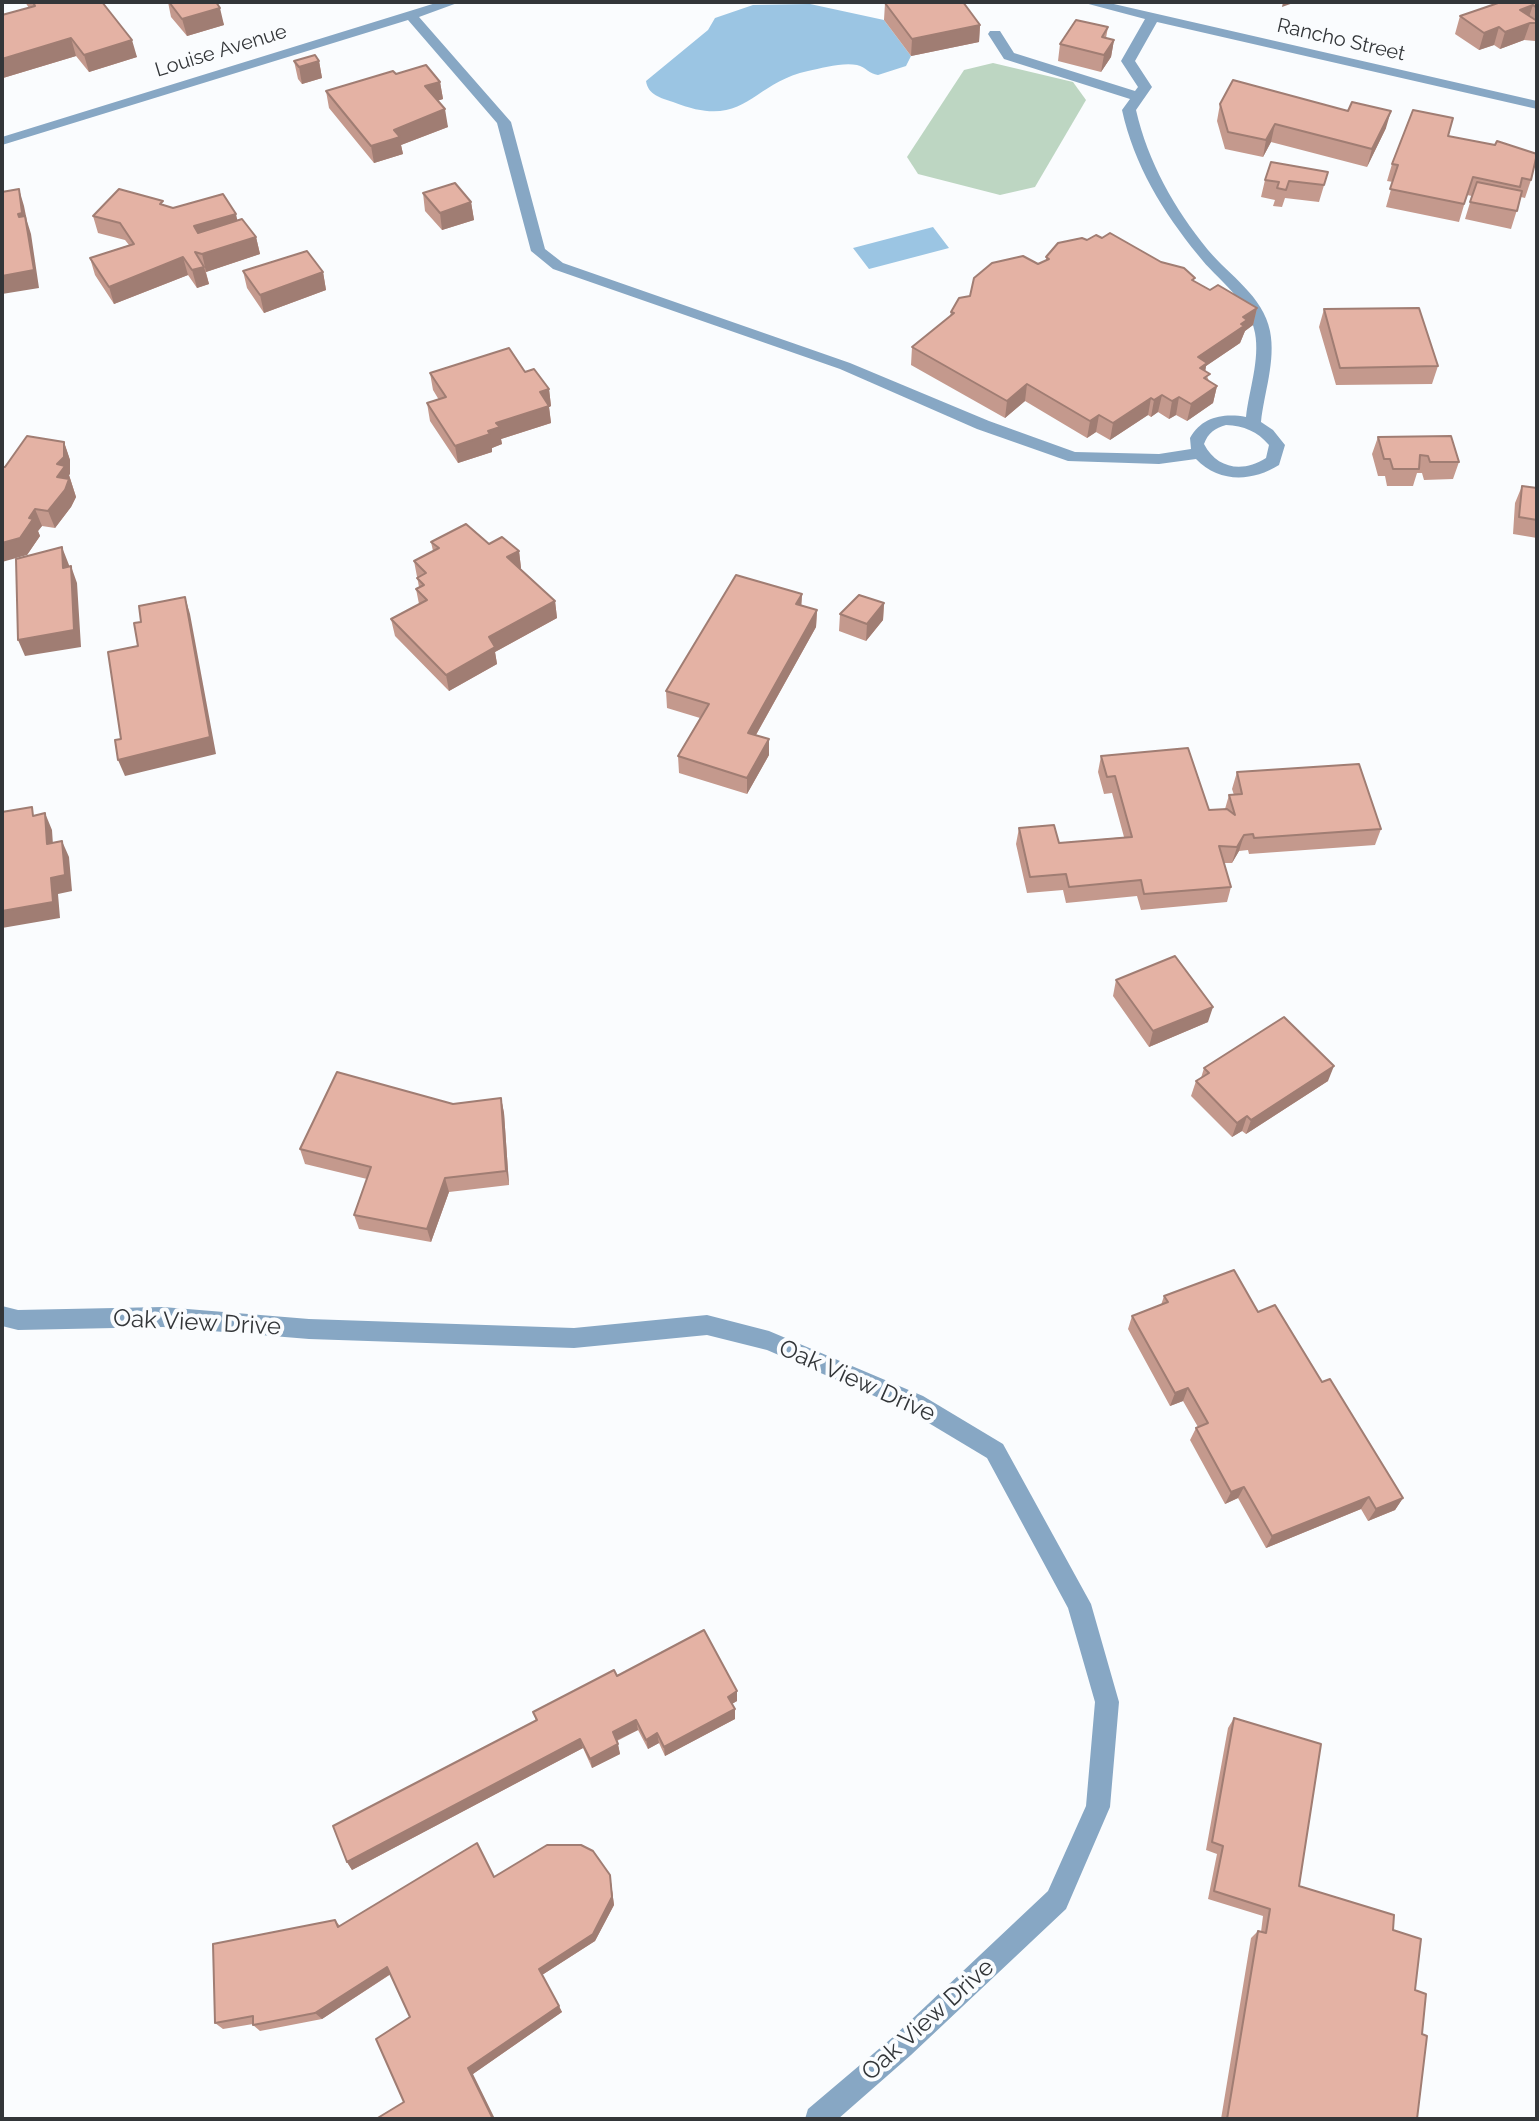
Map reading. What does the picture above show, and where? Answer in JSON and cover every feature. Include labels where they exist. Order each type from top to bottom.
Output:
[{"type":"street","name":"Louise Avenue","points":[[2,141],[453,2]]},
{"type":"street","name":"Rancho Street","points":[[1088,2],[1537,105]]},
{"type":"street","points":[[410,15],[504,122],[538,251],[558,266],[845,366],[983,425],[1074,457],[1159,459],[1199,453]]},
{"type":"street","points":[[1153,17],[1128,61],[1145,87],[1129,110],[1132,127],[1161,192],[1206,256],[1259,316],[1264,357],[1256,383],[1253,424]]},
{"type":"street","points":[[995,34],[1009,56],[1139,97]]},
{"type":"street","points":[[1226,420],[1253,424],[1272,437],[1277,445],[1277,454],[1265,468],[1242,473],[1228,472],[1206,461],[1199,453],[1198,436],[1213,423],[1226,420]]},
{"type":"street","name":"Oak View Drive","points":[[2,1316],[18,1320],[163,1317],[309,1329],[574,1338],[707,1325],[769,1341],[902,1397],[995,1451],[1079,1604],[1107,1702],[1098,1807],[1057,1900],[818,2119]]},
{"type":"green space","points":[[993,63],[1073,82],[1086,100],[1035,187],[1000,195],[918,174],[907,157],[964,70]]},
{"type":"water","points":[[810,4],[884,20],[911,56],[906,66],[878,75],[851,64],[808,71],[772,85],[746,102],[717,111],[697,110],[664,99],[652,93],[647,86],[646,81],[708,30],[715,18],[753,5]]},
{"type":"water","points":[[933,227],[949,248],[869,269],[853,248]]},
{"type":"building","points":[[33,2],[102,2],[132,40],[84,55],[71,38],[2,59],[2,15],[35,6]]},
{"type":"building","points":[[169,2],[216,2],[220,8],[182,19]]},
{"type":"building","points":[[963,2],[980,25],[912,39],[885,3]]},
{"type":"building","points":[[1501,2],[1537,2],[1537,8],[1533,5],[1520,10],[1537,23],[1505,32],[1499,27],[1484,33],[1460,16]]},
{"type":"building","points":[[1076,20],[1108,27],[1102,37],[1114,40],[1104,55],[1060,44]]},
{"type":"building","points":[[315,55],[319,61],[299,67],[294,61]]},
{"type":"building","points":[[426,65],[440,82],[425,86],[445,109],[394,130],[400,137],[371,146],[326,91],[393,71],[396,74]]},
{"type":"building","points":[[1233,80],[1348,111],[1352,102],[1391,111],[1372,149],[1275,124],[1266,140],[1228,132],[1220,104]]},
{"type":"building","points":[[1413,110],[1453,118],[1448,136],[1495,145],[1497,141],[1537,154],[1531,180],[1522,178],[1520,187],[1473,177],[1464,204],[1390,189],[1398,165],[1392,164]]},
{"type":"building","points":[[1271,162],[1328,172],[1324,185],[1289,181],[1286,190],[1277,188],[1279,182],[1265,180]]},
{"type":"building","points":[[1477,182],[1522,191],[1517,211],[1470,202]]},
{"type":"building","points":[[455,183],[471,202],[440,213],[423,193]]},
{"type":"building","points":[[19,189],[22,213],[18,214],[19,217],[25,216],[34,270],[2,276],[2,192]]},
{"type":"building","points":[[119,189],[163,201],[160,204],[173,208],[223,194],[236,214],[194,226],[198,233],[242,219],[256,237],[202,254],[195,252],[204,267],[192,270],[183,257],[109,287],[90,258],[134,244],[120,223],[93,216]]},
{"type":"building","points":[[1110,233],[1161,262],[1184,268],[1195,278],[1192,280],[1210,290],[1218,285],[1257,308],[1243,317],[1247,320],[1241,324],[1244,326],[1198,357],[1207,363],[1200,368],[1210,374],[1204,378],[1217,386],[1191,404],[1179,397],[1172,401],[1162,395],[1154,400],[1151,398],[1113,423],[1099,415],[1090,421],[1027,384],[1007,401],[912,347],[954,313],[951,312],[959,298],[970,296],[974,278],[992,263],[1023,256],[1038,264],[1049,259],[1046,257],[1058,243],[1082,238],[1087,240],[1096,235],[1102,238]]},
{"type":"building","points":[[307,251],[323,272],[260,295],[243,271]]},
{"type":"building","points":[[1419,308],[1438,366],[1340,368],[1324,309]]},
{"type":"building","points":[[509,348],[525,372],[534,369],[549,389],[540,392],[549,406],[496,423],[500,427],[488,431],[490,434],[455,446],[427,403],[446,397],[430,373]]},
{"type":"building","points":[[27,436],[64,442],[64,457],[57,464],[65,466],[57,477],[69,479],[65,490],[48,511],[35,509],[29,518],[33,519],[20,538],[2,543],[2,467]]},
{"type":"building","points":[[1451,436],[1459,462],[1430,462],[1428,456],[1420,455],[1419,469],[1393,469],[1390,459],[1384,459],[1378,437]]},
{"type":"building","points":[[1522,486],[1537,488],[1537,520],[1519,517]]},
{"type":"building","points":[[466,524],[489,544],[502,537],[519,551],[507,557],[555,601],[489,637],[495,647],[446,675],[391,619],[427,600],[416,589],[424,585],[417,578],[426,573],[414,561],[439,548],[431,542]]},
{"type":"building","points":[[62,547],[63,568],[71,566],[74,630],[18,640],[16,559]]},
{"type":"building","points":[[736,575],[802,594],[796,604],[817,610],[748,733],[769,739],[747,778],[678,756],[709,704],[666,691]]},
{"type":"building","points":[[859,595],[884,603],[867,624],[840,614]]},
{"type":"building","points":[[185,597],[210,737],[118,760],[115,740],[121,739],[108,652],[138,646],[134,623],[141,622],[139,606]]},
{"type":"building","points":[[1188,748],[1209,810],[1227,809],[1235,815],[1229,795],[1242,794],[1237,772],[1359,764],[1381,829],[1254,838],[1253,834],[1244,835],[1237,847],[1219,846],[1231,887],[1144,894],[1141,880],[1069,887],[1066,874],[1030,877],[1019,828],[1054,825],[1059,843],[1132,837],[1115,776],[1107,777],[1101,756]]},
{"type":"building","points":[[32,807],[33,816],[45,813],[47,844],[62,841],[65,875],[51,878],[53,902],[2,911],[2,812]]},
{"type":"building","points":[[1175,956],[1213,1007],[1153,1031],[1116,980]]},
{"type":"building","points":[[1284,1017],[1334,1066],[1251,1120],[1247,1116],[1237,1123],[1196,1081],[1209,1073],[1204,1068]]},
{"type":"building","points":[[337,1072],[453,1104],[501,1098],[506,1171],[445,1178],[427,1229],[354,1215],[371,1167],[300,1149]]},
{"type":"building","points":[[1234,1270],[1258,1312],[1275,1305],[1322,1382],[1330,1379],[1403,1498],[1376,1509],[1369,1497],[1272,1536],[1244,1487],[1231,1492],[1196,1428],[1208,1423],[1188,1388],[1175,1393],[1132,1316],[1168,1302],[1164,1296]]},
{"type":"building","points":[[704,1630],[737,1691],[728,1697],[735,1709],[664,1747],[657,1733],[646,1740],[636,1720],[613,1732],[618,1744],[590,1759],[580,1739],[347,1862],[333,1826],[537,1720],[533,1712],[614,1670],[617,1676]]},
{"type":"building","points":[[1234,1718],[1321,1744],[1299,1886],[1394,1915],[1393,1930],[1421,1939],[1415,1990],[1426,1994],[1422,2034],[1427,2036],[1417,2119],[1227,2119],[1258,1931],[1266,1933],[1270,1909],[1214,1891],[1223,1846],[1212,1842]]},
{"type":"building","points":[[477,1843],[494,1877],[547,1845],[581,1845],[593,1851],[610,1875],[612,1897],[593,1934],[539,1969],[559,2006],[468,2068],[493,2119],[376,2119],[404,2102],[376,2039],[410,2017],[387,1967],[315,2013],[253,2025],[253,2016],[215,2023],[213,1944],[335,1920],[338,1927]]}]
